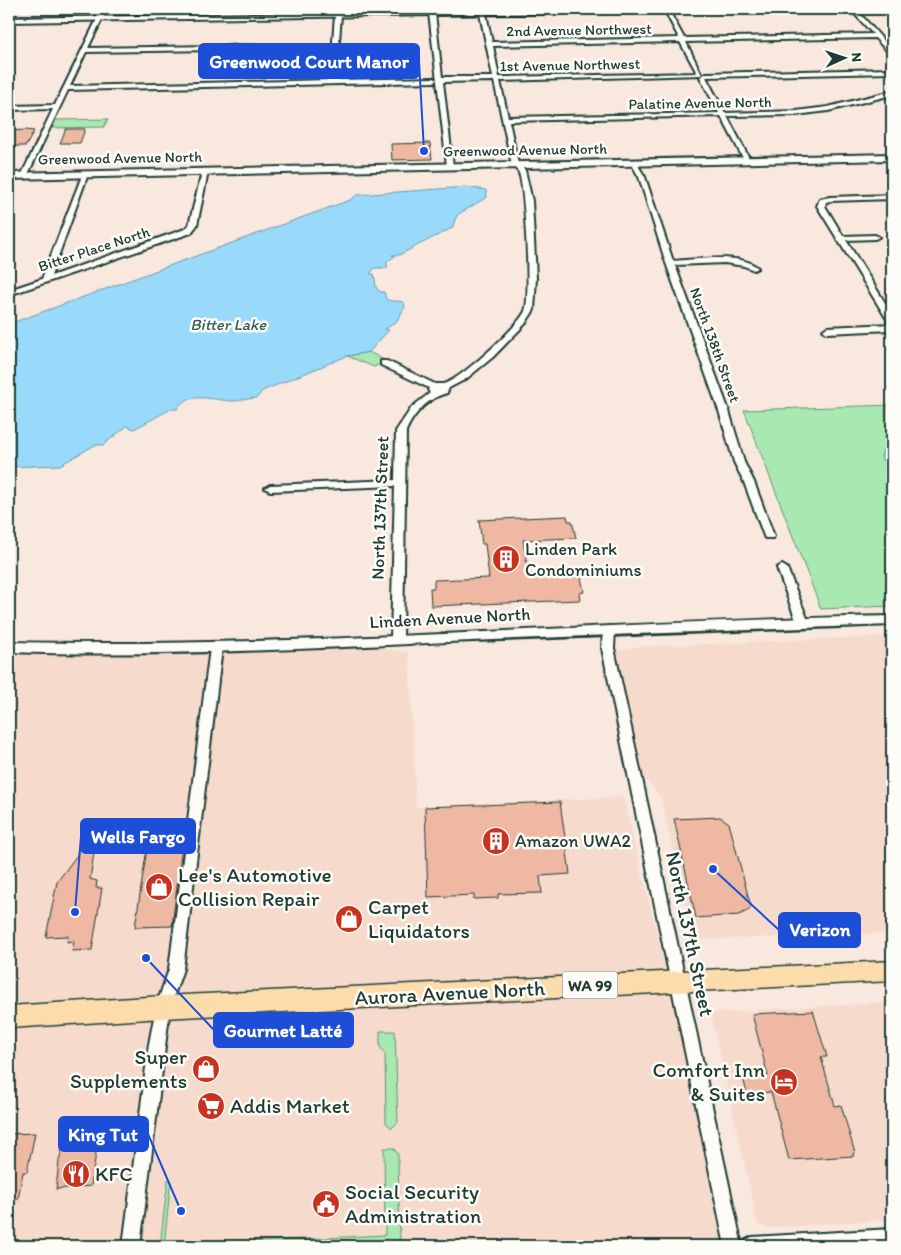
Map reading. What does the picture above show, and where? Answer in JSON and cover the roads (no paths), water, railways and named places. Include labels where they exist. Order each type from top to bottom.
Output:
[{"type":"highway","name":"Aurora Avenue North","points":[[9,1017],[163,1007],[892,970]]},
{"type":"main road","name":"Greenwood Avenue North","points":[[9,176],[892,157]]},
{"type":"street","points":[[24,176],[104,9]]},
{"type":"street","points":[[666,9],[747,160]]},
{"type":"street","points":[[9,20],[432,13],[480,10],[683,9]]},
{"type":"street","points":[[853,9],[892,53]]},
{"type":"street","name":"North 137th Street","points":[[397,639],[401,431],[404,423],[438,389],[463,377],[490,356],[522,322],[530,310],[532,278],[528,201],[522,170],[515,165],[498,78],[480,10]]},
{"type":"street","points":[[432,13],[450,166]]},
{"type":"street","points":[[333,82],[338,14]]},
{"type":"street","name":"2nd Avenue Northwest","points":[[490,44],[878,36]]},
{"type":"street","points":[[84,50],[281,47]]},
{"type":"street","name":"1st Avenue Northwest","points":[[66,88],[892,71]]},
{"type":"street","name":"Palatine Avenue North","points":[[505,119],[816,112],[892,93]]},
{"type":"street","points":[[9,108],[57,107]]},
{"type":"street","name":"North 138th Street","points":[[634,163],[642,177],[670,263],[724,410],[739,462],[749,482],[769,536]]},
{"type":"street","name":"Bitter Place North","points":[[9,293],[188,231],[193,225],[205,172]]},
{"type":"street","points":[[46,280],[85,174]]},
{"type":"street","points":[[892,197],[830,199],[823,201],[821,206],[857,261],[892,321]]},
{"type":"street","points":[[841,238],[875,238]]},
{"type":"street","points":[[670,263],[736,262],[744,263],[754,268]]},
{"type":"street","points":[[827,330],[892,327]]},
{"type":"street","points":[[384,363],[438,389]]},
{"type":"street","points":[[270,488],[401,483]]},
{"type":"street","points":[[782,568],[803,623]]},
{"type":"street","name":"Linden Avenue North","points":[[9,647],[93,649],[216,648],[609,630],[892,620]]},
{"type":"street","name":"North 137th Street","points":[[609,630],[608,648],[734,1246]]},
{"type":"street","points":[[132,1246],[163,1007],[176,969],[216,648]]},
{"type":"street","points":[[752,1246],[892,1238]]},
{"type":"water","name":"Bitter Lake","points":[[466,187],[486,190],[487,197],[457,215],[452,228],[399,255],[392,255],[395,256],[387,262],[387,268],[374,268],[370,274],[374,274],[376,287],[380,292],[384,292],[386,299],[402,302],[405,307],[396,322],[385,329],[389,330],[369,352],[347,356],[262,391],[257,398],[233,401],[202,398],[188,400],[177,409],[171,409],[134,429],[127,426],[103,445],[95,445],[60,465],[9,467],[9,324],[350,200],[357,195]]},
{"type":"water","points":[[892,443],[892,477],[881,457],[883,450]]},
{"type":"place","name":"Greenwood Court Manor","points":[[424,151]]},
{"type":"place","name":"Linden Park Condominiums","points":[[506,559]]},
{"type":"place","name":"Amazon UWA2","points":[[496,841]]},
{"type":"place","name":"Verizon","points":[[713,869]]},
{"type":"place","name":"Lee's Automotive Collision Repair","points":[[159,887]]},
{"type":"place","name":"Wells Fargo","points":[[75,912]]},
{"type":"place","name":"Carpet Liquidators","points":[[349,919]]},
{"type":"place","name":"Gourmet Latté","points":[[146,958]]},
{"type":"place","name":"Super Supplements","points":[[206,1069]]},
{"type":"place","name":"Comfort Inn & Suites","points":[[784,1082]]},
{"type":"place","name":"Addis Market","points":[[211,1106]]},
{"type":"place","name":"KFC","points":[[76,1174]]},
{"type":"place","name":"Social Security Administration","points":[[326,1204]]},
{"type":"place","name":"King Tut","points":[[181,1211]]}]
